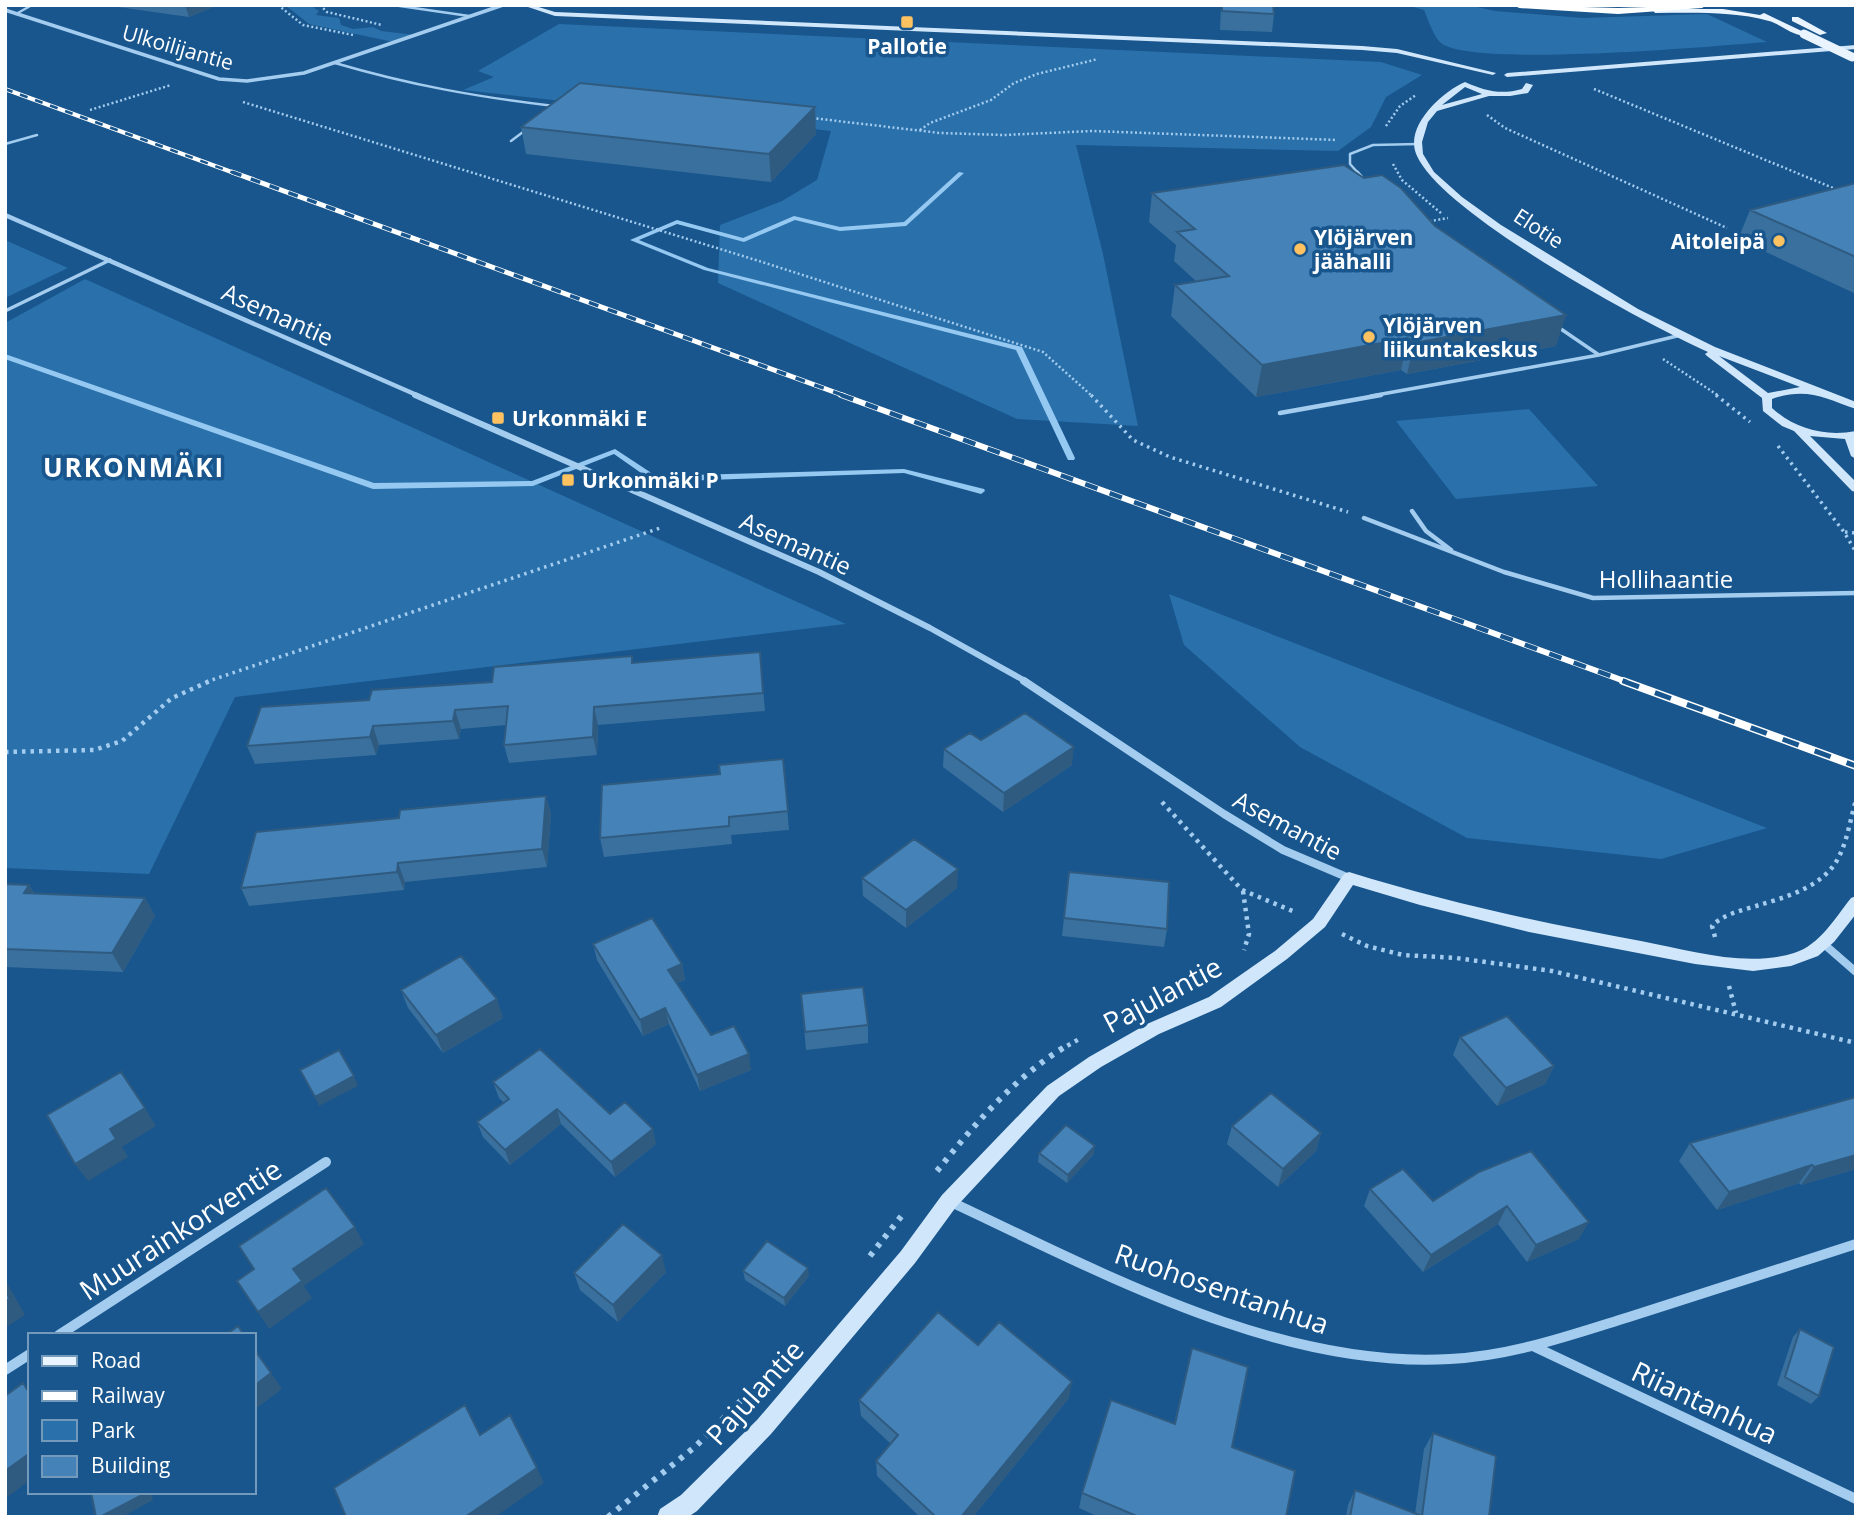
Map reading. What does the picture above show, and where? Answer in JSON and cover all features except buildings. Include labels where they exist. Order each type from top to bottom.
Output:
[{"type":"highway","points":[[1519,5],[1594,11],[1655,11],[1702,5]]},
{"type":"main road","points":[[1742,5],[1804,34],[1855,53]]},
{"type":"main road","points":[[1767,5],[1823,33],[1855,53]]},
{"type":"main road","points":[[1655,11],[1723,11],[1772,19]]},
{"type":"street","name":"Ulkoilijantie","points":[[5,10],[219,79],[247,81],[279,78],[335,63],[503,5]]},
{"type":"street","points":[[525,5],[555,14],[1362,48],[1507,75],[1855,53]]},
{"type":"street","points":[[1420,57],[1453,73]]},
{"type":"street","points":[[1551,80],[1589,69]]},
{"type":"street","points":[[1493,73],[1466,77],[1463,80],[1476,91],[1493,94],[1519,94],[1525,92],[1529,85]]},
{"type":"street","points":[[1507,75],[1529,85],[1540,83]]},
{"type":"street","points":[[1418,144],[1421,125],[1444,98],[1465,84]]},
{"type":"street","points":[[1437,109],[1493,94]]},
{"type":"street","name":"Elotie","points":[[1418,144],[1419,157],[1431,175],[1467,205],[1571,273],[1698,344],[1815,390],[1851,400],[1856,406]]},
{"type":"street","name":"Asemantie","points":[[5,215],[831,579],[1020,677],[1224,814],[1283,850],[1349,878]]},
{"type":"street","name":"Elotie","points":[[1698,344],[1767,397],[1767,409],[1774,416],[1797,429]]},
{"type":"street","points":[[1767,397],[1786,389],[1815,390]]},
{"type":"street","points":[[1797,429],[1824,436],[1852,435],[1856,456]]},
{"type":"street","points":[[1797,429],[1856,489]]},
{"type":"street","points":[[1349,878],[1419,901],[1530,928],[1722,963],[1756,964],[1793,960],[1825,945],[1856,902]]},
{"type":"street","name":"Pajulantie","points":[[668,1517],[692,1506],[764,1427],[908,1256],[949,1201],[1053,1091],[1095,1062],[1153,1029],[1214,1002],[1281,955],[1319,923],[1349,878]]},
{"type":"street","points":[[1825,945],[1856,972]]},
{"type":"street","name":"Muurainkorventie","points":[[62,1333],[326,1162]]},
{"type":"street","name":"Ruohosentanhua","points":[[949,1201],[1138,1289],[1289,1339],[1349,1354],[1424,1360],[1534,1347],[1856,1244]]},
{"type":"street","name":"Riiantanhua","points":[[1534,1347],[1856,1499]]},
{"type":"street","points":[[5,1370],[28,1355]]},
{"type":"lane","points":[[16,14],[32,5]]},
{"type":"lane","points":[[393,5],[469,16]]},
{"type":"lane","points":[[335,63],[404,83],[470,96],[557,107],[548,113]]},
{"type":"lane","points":[[511,141],[530,127]]},
{"type":"lane","points":[[5,144],[37,135]]},
{"type":"lane","points":[[1366,183],[1350,164],[1350,154],[1373,145],[1418,144]]},
{"type":"lane","points":[[5,311],[110,260]]},
{"type":"lane","points":[[1556,326],[1599,355]]},
{"type":"lane","points":[[1280,413],[1599,355],[1681,335]]},
{"type":"lane","points":[[1412,511],[1426,531],[1456,554]]},
{"type":"lane","name":"Hollihaantie","points":[[1364,518],[1504,572],[1594,598],[1856,593]]},
{"type":"path","points":[[278,5],[303,25],[392,45]]},
{"type":"path","points":[[320,5],[327,12],[342,17],[425,33]]},
{"type":"path","points":[[918,131],[930,123],[991,100],[1014,83],[1037,74],[1105,58]]},
{"type":"path","points":[[90,110],[182,82]]},
{"type":"path","points":[[1419,92],[1389,119],[1383,132],[1391,161],[1402,180],[1448,218],[1425,222]]},
{"type":"path","points":[[243,102],[759,261],[1043,352],[1081,384],[1133,440],[1170,457],[1364,518]]},
{"type":"path","points":[[1624,103],[1838,191]]},
{"type":"path","points":[[807,117],[918,131],[1004,135],[1093,131],[1258,136],[1332,139],[1373,145]]},
{"type":"path","points":[[1505,128],[1727,228]]},
{"type":"path","points":[[1643,345],[1717,395],[1749,422]]},
{"type":"path","points":[[1770,439],[1781,448],[1856,552]]},
{"type":"path","points":[[5,752],[94,750],[121,741],[172,698],[220,676],[667,525],[655,520]]},
{"type":"path","points":[[1844,532],[1856,533]]},
{"type":"path","points":[[1153,793],[1174,811],[1242,890],[1367,946],[1403,955],[1468,959],[1552,971],[1856,1043]]},
{"type":"path","points":[[1736,1013],[1712,926],[1721,917],[1802,890],[1823,878],[1836,862],[1856,800]]},
{"type":"green space","points":[[285,5],[310,5],[319,11],[316,15],[339,18],[341,25],[353,29],[373,27],[381,31],[415,35],[393,42],[309,24]]},
{"type":"green space","points":[[1406,5],[1468,5],[1495,11],[1583,18],[1707,14],[1767,42],[1650,51],[1498,54],[1462,50],[1441,43],[1424,10]]},
{"type":"green space","points":[[559,24],[1381,62],[1422,75],[1386,97],[1371,127],[1338,151],[1076,145],[1103,254],[1138,426],[1017,419],[718,283],[720,225],[782,201],[817,180],[831,131],[463,90],[494,77],[478,71]]},
{"type":"green space","points":[[5,240],[68,268],[5,298]]},
{"type":"green space","points":[[85,279],[846,624],[235,697],[149,874],[5,868],[5,323]]},
{"type":"green space","points":[[1529,409],[1598,486],[1456,499],[1396,421]]},
{"type":"green space","points":[[1169,594],[1767,828],[1661,859],[1467,838],[1300,747],[1184,645]]},
{"type":"waterway","points":[[961,173],[906,224],[840,229],[794,218],[744,240],[677,222],[633,240],[706,269],[1019,349],[1071,458]]},
{"type":"waterway","points":[[5,356],[373,486],[533,483],[615,451],[654,479],[904,471],[981,491]]},
{"type":"railway","points":[[5,89],[237,174]]},
{"type":"railway","points":[[232,172],[845,396]]},
{"type":"railway","points":[[841,395],[1627,682]]},
{"type":"railway","points":[[1623,681],[1856,766]]},
{"type":"place","name":"Pallotie","points":[[907,22]]},
{"type":"place","name":"Aitoleipä","points":[[1779,241]]},
{"type":"place","name":"Ylöjärven jäähalli","points":[[1300,249]]},
{"type":"place","name":"Ylöjärven liikuntakeskus","points":[[1369,337]]},
{"type":"place","name":"Urkonmäki E","points":[[498,418]]},
{"type":"place","name":"Urkonmäki P","points":[[568,480]]},
{"type":"district","name":"URKONMÄKI","points":[[134,467]]}]
